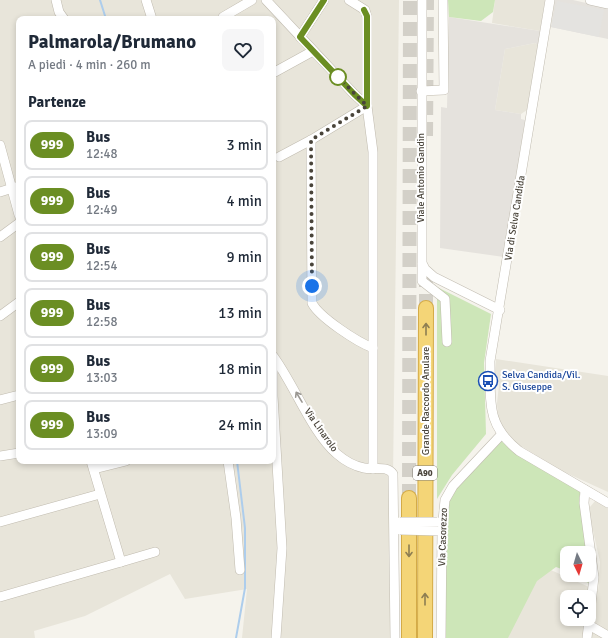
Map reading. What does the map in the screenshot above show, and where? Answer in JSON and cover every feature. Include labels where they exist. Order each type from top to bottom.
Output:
[{"type":"highway","name":"Grande Raccordo Anulare","points":[[425,638],[426,308]]},
{"type":"highway","points":[[409,498],[409,638]]},
{"type":"street","points":[[56,0],[59,12],[62,16]]},
{"type":"street","points":[[146,0],[151,16]]},
{"type":"street","points":[[225,16],[252,0]]},
{"type":"street","points":[[266,0],[367,106]]},
{"type":"street","points":[[300,37],[324,0]]},
{"type":"street","points":[[348,0],[365,10],[367,15],[367,106],[372,152],[373,469]]},
{"type":"street","name":"Viale Antonio Gandin","points":[[422,0],[422,281],[445,299],[447,342]]},
{"type":"street","points":[[421,91],[444,90],[443,0]]},
{"type":"street","name":"Via di Selva Candida","points":[[502,435],[494,419],[490,396],[490,361],[500,310],[550,0]]},
{"type":"street","points":[[590,0],[608,4]]},
{"type":"street","points":[[276,71],[313,50]]},
{"type":"street","points":[[279,157],[311,140],[367,106]]},
{"type":"street","points":[[311,140],[312,303],[317,310],[353,339],[373,348]]},
{"type":"street","points":[[0,145],[16,187],[0,192]]},
{"type":"street","points":[[0,237],[16,225]]},
{"type":"street","points":[[422,265],[434,277],[500,310]]},
{"type":"street","points":[[0,316],[16,304]]},
{"type":"street","name":"Via Linarolo","points":[[276,361],[318,429],[335,452],[354,465],[373,469],[386,469],[392,472],[394,476],[398,526]]},
{"type":"street","points":[[0,400],[16,395]]},
{"type":"street","points":[[502,435],[520,451],[608,503]]},
{"type":"street","name":"Via Casorezzo","points":[[441,638],[440,527],[445,500],[450,490],[502,435]]},
{"type":"street","points":[[276,447],[282,548],[276,638]]},
{"type":"street","points":[[0,456],[16,453]]},
{"type":"street","points":[[228,464],[236,518],[240,570]]},
{"type":"street","points":[[92,465],[121,562]]},
{"type":"street","points":[[585,490],[584,503],[594,577],[593,590]]},
{"type":"street","points":[[0,522],[100,494]]},
{"type":"street","points":[[395,638],[398,526],[440,527]]},
{"type":"street","points":[[0,597],[155,552]]},
{"type":"street","points":[[587,638],[589,626],[608,636]]},
{"type":"shaded area","points":[[0,0],[399,0],[391,638],[242,638],[247,589],[185,599],[170,574],[85,616],[34,631],[35,638],[0,638]]},
{"type":"shaded area","points":[[495,0],[545,0],[540,31],[492,23]]},
{"type":"shaded area","points":[[555,0],[573,0],[608,8],[608,39],[551,27]]},
{"type":"shaded area","points":[[557,1],[604,10],[599,37],[551,27]]},
{"type":"shaded area","points":[[449,17],[540,31],[538,45],[535,43],[505,49],[495,110],[521,114],[521,119],[525,120],[504,257],[440,248],[441,107],[447,108]]},
{"type":"shaded area","points":[[535,43],[538,45],[527,110],[521,114],[495,110],[505,49]]},
{"type":"shaded area","points":[[496,359],[608,376],[608,492],[562,471],[516,443],[506,433],[498,419],[497,403],[499,385],[495,373]]},
{"type":"shaded area","points":[[595,501],[608,508],[608,638],[447,638],[452,526],[560,574],[560,582],[578,582],[596,590],[560,590],[560,626],[596,626],[596,590],[598,591],[600,562],[589,513],[590,507]]},
{"type":"green space","points":[[448,0],[495,0],[493,12],[481,21],[449,17]]},
{"type":"green space","points":[[437,287],[491,314],[484,363],[486,434],[452,475],[437,499]]},
{"type":"green space","points":[[500,440],[516,453],[581,491],[579,498],[586,546],[560,546],[560,568],[556,567],[537,581],[508,638],[444,638],[446,531],[449,500],[459,485]]},
{"type":"waterway","points":[[100,0],[105,16]]},
{"type":"waterway","points":[[236,638],[245,588],[245,528],[237,464]]},
{"type":"tunnel","points":[[409,498],[410,0]]},
{"type":"tunnel","points":[[426,136],[427,0]]},
{"type":"tunnel","points":[[426,271],[426,308]]},
{"type":"bus line","name":"999","points":[[324,0],[300,37],[367,106],[367,13],[364,10]]},
{"type":"place","name":"Selva Candida/Vil. S. Giuseppe","points":[[488,381]]},
{"type":"route","points":[[312,286],[311,140],[367,106],[354,94],[333,72],[338,77]]}]
